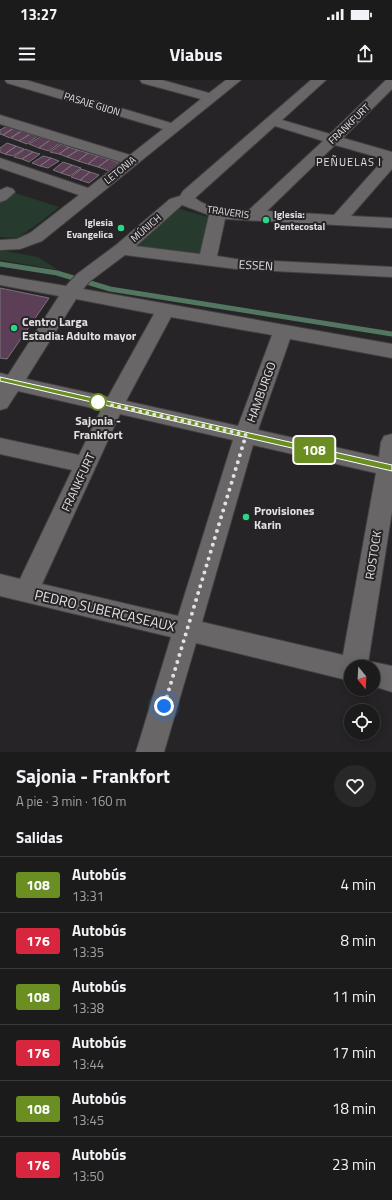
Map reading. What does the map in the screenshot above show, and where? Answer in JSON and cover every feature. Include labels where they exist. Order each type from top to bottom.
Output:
[{"type":"street","points":[[0,82],[4,80]]},
{"type":"street","name":"PASAJE GIJON","points":[[12,80],[173,128]]},
{"type":"street","points":[[147,80],[211,98]]},
{"type":"street","name":"LETONIA","points":[[0,245],[20,244],[31,240],[234,80]]},
{"type":"street","name":"MÚNICH","points":[[0,403],[6,381],[75,286],[122,249],[176,202],[187,199],[189,194],[319,80]]},
{"type":"street","name":"FRANKFURT","points":[[254,216],[392,82]]},
{"type":"street","points":[[0,119],[132,160]]},
{"type":"street","points":[[272,121],[392,157]]},
{"type":"street","points":[[338,220],[392,160]]},
{"type":"street","points":[[0,163],[90,194]]},
{"type":"street","name":"TRAVERIS","points":[[187,199],[195,205],[218,212],[254,216],[392,223]]},
{"type":"street","points":[[207,260],[218,212]]},
{"type":"street","name":"ESSEN","points":[[122,249],[236,264],[392,272]]},
{"type":"street","points":[[0,280],[75,286],[165,310],[392,351]]},
{"type":"street","name":"FRANKFURT","points":[[26,592],[114,405],[165,310]]},
{"type":"street","name":"HAMBURGO","points":[[150,752],[246,435],[283,331]]},
{"type":"street","points":[[6,381],[389,468]]},
{"type":"street","name":"ROSTOCK","points":[[355,660],[389,468],[392,442]]},
{"type":"street","points":[[0,446],[86,465]]},
{"type":"street","name":"PEDRO SUBERCASEAUX","points":[[0,585],[344,667]]},
{"type":"street","points":[[380,675],[392,678]]},
{"type":"green space","points":[[12,192],[59,207],[17,238],[0,237],[0,201]]},
{"type":"green space","points":[[177,208],[211,218],[201,253],[141,247],[139,244]]},
{"type":"green space","points":[[0,250],[38,257],[58,270],[0,260]]},
{"type":"building","points":[[7,126],[14,128],[3,135],[0,134],[0,130]]},
{"type":"building","points":[[14,128],[21,131],[10,138],[3,135]]},
{"type":"building","points":[[22,131],[30,134],[19,141],[11,138]]},
{"type":"building","points":[[30,134],[38,136],[27,144],[19,141]]},
{"type":"building","points":[[40,137],[50,140],[39,148],[29,144]]},
{"type":"building","points":[[50,140],[60,143],[49,151],[39,148]]},
{"type":"building","points":[[7,143],[16,146],[5,154],[0,152],[0,148]]},
{"type":"building","points":[[61,144],[69,147],[59,154],[50,152]]},
{"type":"building","points":[[16,146],[24,149],[13,156],[5,154]]},
{"type":"building","points":[[69,147],[78,150],[67,157],[59,154]]},
{"type":"building","points":[[25,149],[33,152],[22,159],[14,157]]},
{"type":"building","points":[[78,150],[88,153],[78,161],[67,157]]},
{"type":"building","points":[[33,152],[40,154],[29,162],[22,159]]},
{"type":"building","points":[[88,153],[98,156],[88,164],[78,161]]},
{"type":"building","points":[[43,156],[51,158],[40,166],[32,163]]},
{"type":"building","points":[[98,156],[109,159],[98,167],[88,164]]},
{"type":"building","points":[[51,158],[59,161],[48,168],[40,166]]},
{"type":"building","points":[[109,159],[119,163],[109,171],[98,167]]},
{"type":"building","points":[[63,162],[72,165],[61,173],[53,170]]},
{"type":"building","points":[[72,165],[81,168],[70,176],[61,173]]},
{"type":"building","points":[[81,169],[90,172],[80,180],[71,177]]},
{"type":"building","points":[[90,172],[99,175],[89,183],[80,180]]},
{"type":"building","name":"Centro Larga Estadia: Adulto mayor","points":[[0,288],[49,298],[7,359],[0,358]]},
{"type":"waterway","points":[[0,264],[57,273],[110,289],[392,334]]},
{"type":"bus line","name":"108","points":[[0,380],[392,468]]},
{"type":"place","name":"Iglesia: Pentecostal","points":[[266,220]]},
{"type":"place","name":"Iglesia Evangelica","points":[[121,228]]},
{"type":"place","name":"Centro Larga Estadia: Adulto mayor","points":[[14,328]]},
{"type":"place","name":"Sajonia - Frankfort","points":[[98,402]]},
{"type":"place","name":"Provisiones Karin","points":[[246,517]]},
{"type":"district","name":"PEÑUELAS I","points":[[349,162]]},
{"type":"route","points":[[98,402],[246,435],[164,706]]}]
